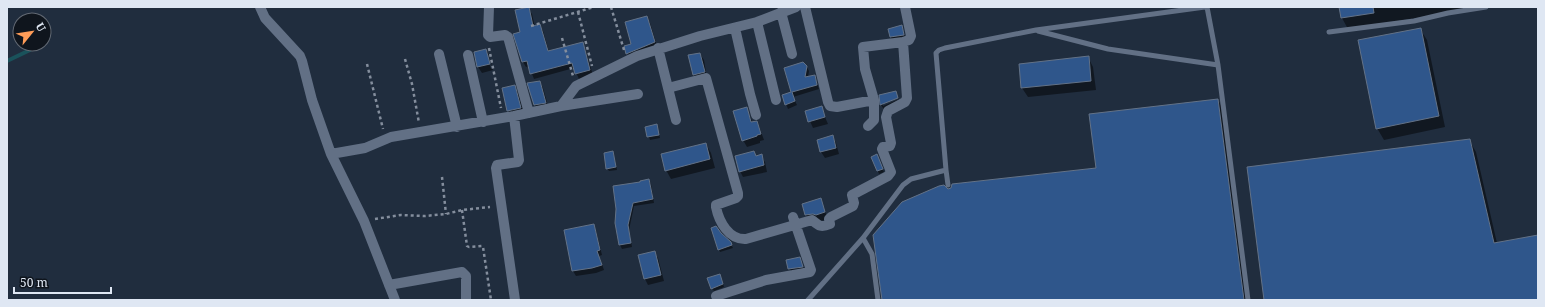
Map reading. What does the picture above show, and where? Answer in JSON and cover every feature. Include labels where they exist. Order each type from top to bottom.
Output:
[{"type":"street","points":[[260,7],[265,18],[300,56],[312,100],[331,154],[364,221],[395,300]]},
{"type":"street","points":[[489,7],[488,35],[490,37],[504,35],[508,37],[529,113]]},
{"type":"street","points":[[561,106],[576,86],[627,60],[658,48],[757,22],[796,7]]},
{"type":"street","points":[[805,7],[830,106],[836,107],[874,100]]},
{"type":"street","points":[[868,126],[874,120],[874,100],[865,69],[864,47],[909,40],[911,36],[905,7]]},
{"type":"street","points":[[781,12],[792,54]]},
{"type":"street","points":[[757,22],[776,100]]},
{"type":"street","points":[[735,28],[756,115]]},
{"type":"street","points":[[668,88],[706,78],[738,192],[738,196],[736,198],[716,205],[722,222],[728,232],[739,240],[746,239],[794,221],[812,220],[820,227],[824,227],[830,224],[829,219],[831,217],[854,204],[852,195],[890,174],[891,172],[882,149],[883,147],[890,146],[891,143],[886,117],[888,111],[905,102],[907,98],[903,42]]},
{"type":"street","points":[[658,48],[676,120]]},
{"type":"street","points":[[439,54],[457,127]]},
{"type":"street","points":[[468,55],[483,122]]},
{"type":"street","points":[[331,154],[365,148],[385,139],[421,131],[457,127],[561,106],[638,94]]},
{"type":"street","points":[[514,116],[519,160],[518,162],[497,165],[496,168],[515,300]]},
{"type":"street","points":[[716,296],[766,280],[809,273],[810,270],[794,221]]},
{"type":"street","points":[[390,285],[462,272],[466,276],[466,300]]},
{"type":"lane","points":[[948,185],[936,53],[939,50],[1036,30],[1206,7],[1218,65],[1248,300]]},
{"type":"lane","points":[[1329,32],[1414,21],[1448,13],[1486,7]]},
{"type":"lane","points":[[1036,30],[1108,49],[1218,65]]},
{"type":"lane","points":[[808,300],[863,238],[903,185],[911,179],[946,170]]},
{"type":"lane","points":[[863,238],[872,254],[878,300]]},
{"type":"path","points":[[531,26],[594,7]]},
{"type":"path","points":[[611,7],[627,60]]},
{"type":"path","points":[[578,12],[595,76]]},
{"type":"path","points":[[488,35],[490,57],[503,118]]},
{"type":"path","points":[[562,38],[576,86]]},
{"type":"path","points":[[405,59],[412,84],[421,131]]},
{"type":"path","points":[[367,64],[385,139]]},
{"type":"path","points":[[442,177],[446,214]]},
{"type":"path","points":[[364,221],[401,215],[425,216],[502,206]]},
{"type":"path","points":[[462,210],[467,246],[483,247],[491,300]]},
{"type":"building","points":[[529,7],[533,26],[540,24],[548,51],[583,42],[590,70],[575,74],[572,63],[530,74],[527,61],[522,62],[513,34],[520,32],[515,10]]},
{"type":"building","points":[[1339,7],[1373,7],[1374,13],[1341,18]]},
{"type":"building","points":[[647,16],[655,42],[626,54],[624,46],[631,44],[625,22]]},
{"type":"building","points":[[902,25],[904,35],[890,37],[888,29]]},
{"type":"building","points":[[1421,28],[1439,116],[1376,129],[1358,40]]},
{"type":"building","points":[[486,49],[490,64],[477,67],[474,52]]},
{"type":"building","points":[[700,53],[705,72],[693,75],[688,55]]},
{"type":"building","points":[[1089,56],[1091,81],[1021,88],[1019,64]]},
{"type":"building","points":[[803,62],[807,66],[805,77],[815,75],[817,85],[792,92],[795,101],[785,105],[782,95],[791,92],[784,68]]},
{"type":"building","points":[[540,81],[546,103],[534,105],[527,83]]},
{"type":"building","points":[[515,85],[521,108],[507,111],[502,88]]},
{"type":"building","points":[[896,91],[898,98],[880,105],[879,95]]},
{"type":"building","points":[[1218,99],[1244,300],[882,300],[873,235],[902,202],[944,185],[948,189],[951,188],[952,184],[1096,168],[1089,114]]},
{"type":"building","points":[[822,106],[825,117],[808,122],[805,111]]},
{"type":"building","points":[[747,107],[751,122],[757,121],[761,134],[742,141],[733,111]]},
{"type":"building","points":[[657,124],[659,135],[647,137],[645,127]]},
{"type":"building","points":[[833,135],[836,148],[820,152],[817,140]]},
{"type":"building","points":[[1470,139],[1494,243],[1538,235],[1538,300],[1264,300],[1247,167]]},
{"type":"building","points":[[706,143],[710,159],[665,171],[661,154]]},
{"type":"building","points":[[613,151],[616,167],[606,169],[604,153]]},
{"type":"building","points":[[754,151],[756,156],[762,154],[764,165],[739,172],[735,156]]},
{"type":"building","points":[[877,154],[883,169],[877,171],[871,157]]},
{"type":"building","points":[[649,179],[653,199],[633,203],[628,225],[631,243],[619,245],[615,223],[616,209],[613,186],[640,182]]},
{"type":"building","points":[[821,198],[825,212],[816,215],[805,215],[802,204]]},
{"type":"building","points":[[594,224],[600,250],[597,251],[602,265],[572,271],[564,230]]},
{"type":"building","points":[[716,226],[732,245],[718,250],[711,228]]},
{"type":"building","points":[[655,251],[661,275],[644,279],[638,255]]},
{"type":"building","points":[[800,257],[803,267],[788,269],[786,260]]},
{"type":"building","points":[[720,274],[723,284],[711,289],[707,278]]},
{"type":"waterway","points":[[7,61],[26,52]]}]
